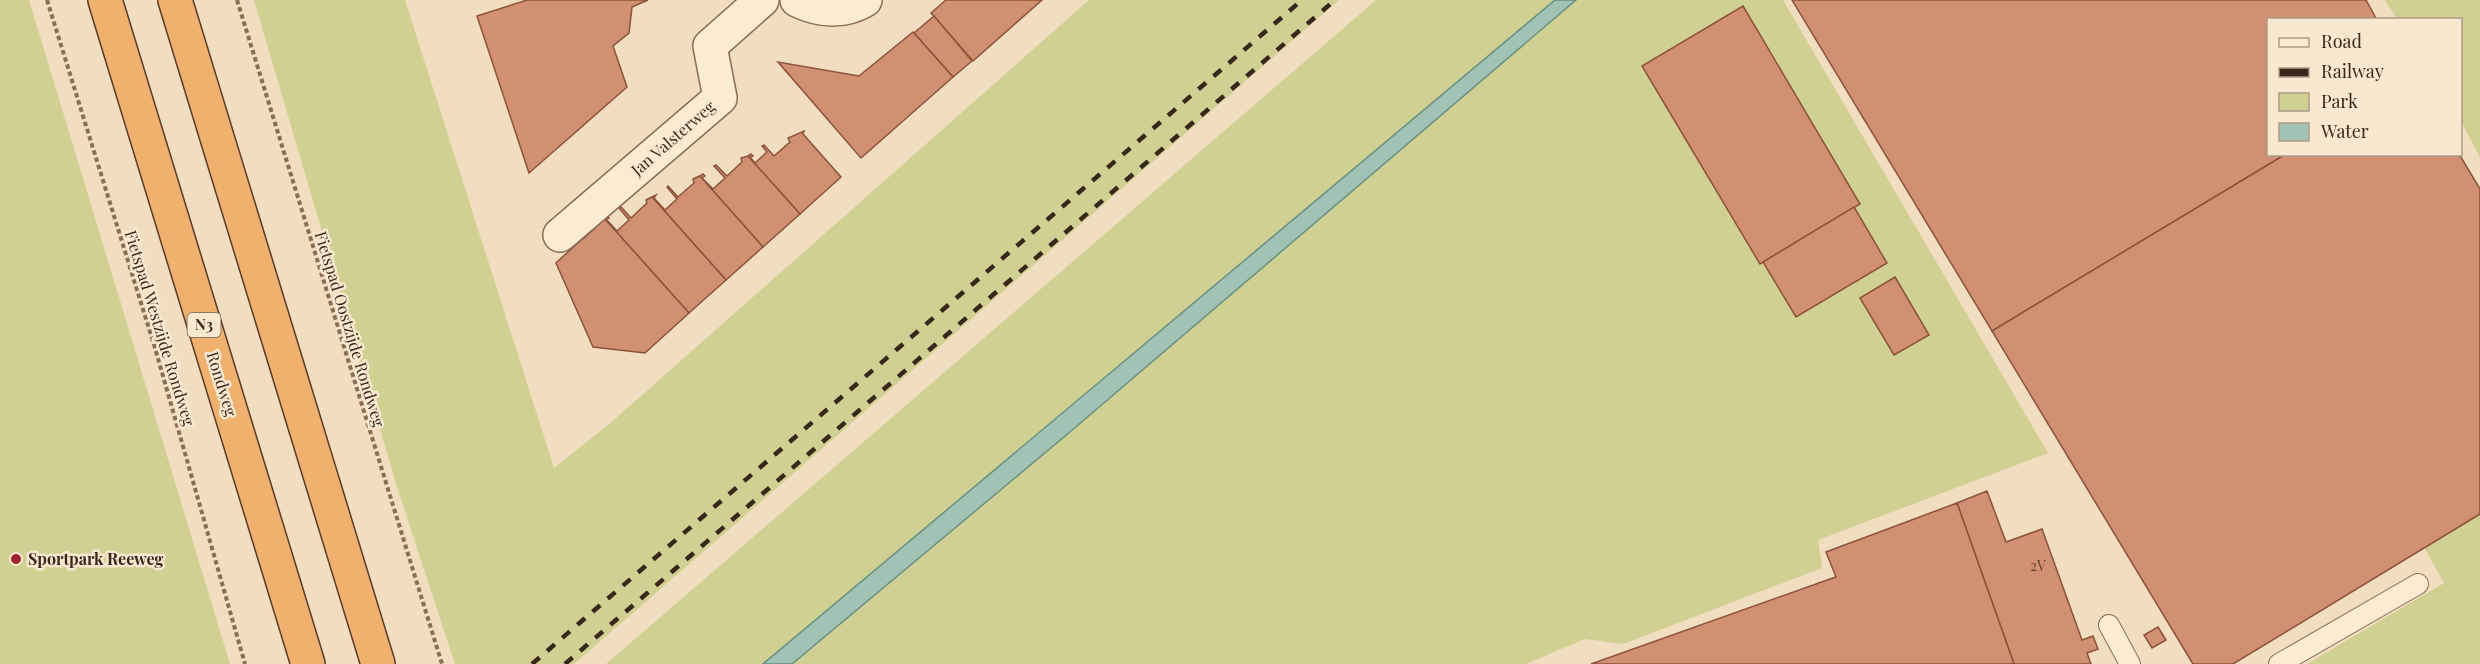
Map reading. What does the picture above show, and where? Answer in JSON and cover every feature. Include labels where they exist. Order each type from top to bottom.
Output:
[{"type":"highway","name":"Rondweg","points":[[105,0],[306,657]]},
{"type":"highway","points":[[175,0],[378,664]]},
{"type":"street","name":"Jan Valsterweg","points":[[560,235],[720,98],[710,46],[762,0]]},
{"type":"street","points":[[797,0],[816,8],[836,9],[855,6],[865,0]]},
{"type":"lane","points":[[2279,664],[2418,584]]},
{"type":"lane","points":[[2109,625],[2130,664]]},
{"type":"path","name":"Fietspad Westzijde Rondweg","points":[[47,0],[155,348],[245,664]]},
{"type":"path","name":"Fietspad Oostzijde Rondweg","points":[[237,0],[441,664]]},
{"type":"green space","points":[[0,0],[29,0],[230,664],[0,664]]},
{"type":"green space","points":[[254,0],[405,0],[554,468],[607,426],[1089,0],[1339,0],[574,664],[455,664],[398,490]]},
{"type":"green space","points":[[1376,0],[1555,0],[763,664],[606,664]]},
{"type":"green space","points":[[1576,0],[1783,0],[2048,453],[1818,540],[1822,568],[1623,644],[1585,639],[1526,664],[792,664],[1064,437]]},
{"type":"green space","points":[[2385,0],[2480,0],[2480,157],[2462,123],[2462,18],[2396,18]]},
{"type":"green space","points":[[2480,504],[2480,664],[2307,664],[2444,583],[2419,538]]},
{"type":"water","points":[[1555,0],[1576,0],[1064,437],[792,664],[763,664]]},
{"type":"building","points":[[527,0],[648,0],[632,7],[629,33],[613,46],[627,87],[529,173],[477,16]]},
{"type":"building","points":[[946,0],[1042,0],[973,61],[931,13]]},
{"type":"building","points":[[1792,0],[2366,0],[2376,18],[2267,18],[2267,156],[2283,156],[1992,331]]},
{"type":"building","points":[[1743,6],[1860,204],[1760,264],[1642,66]]},
{"type":"building","points":[[934,16],[972,61],[953,77],[914,33]]},
{"type":"building","points":[[913,32],[953,77],[861,158],[778,62],[859,76]]},
{"type":"building","points":[[804,131],[803,134],[841,177],[800,214],[748,156],[751,154],[753,156],[750,157],[755,163],[767,152],[762,146],[764,145],[774,156],[790,142],[788,138]]},
{"type":"building","points":[[748,156],[800,214],[763,247],[700,176],[703,174],[705,176],[702,178],[713,189],[725,178],[714,166],[716,165],[727,176],[742,162],[741,158]]},
{"type":"building","points":[[2283,156],[2460,156],[2480,189],[2480,514],[2233,664],[2193,664],[1992,331]]},
{"type":"building","points":[[700,176],[763,247],[726,280],[652,197],[656,195],[654,198],[665,210],[677,199],[668,186],[678,197],[694,183],[693,179]]},
{"type":"building","points":[[652,197],[726,280],[689,313],[604,218],[608,216],[609,218],[606,219],[617,231],[629,220],[619,208],[621,207],[631,218],[647,203],[646,200]]},
{"type":"building","points":[[1854,207],[1887,263],[1796,317],[1763,262]]},
{"type":"building","points":[[604,218],[689,313],[645,353],[593,347],[556,263],[581,240],[571,229],[573,227],[583,239],[599,224],[598,220]]},
{"type":"building","points":[[1895,277],[1929,335],[1894,355],[1860,298]]},
{"type":"building","points":[[1987,491],[2006,542],[2042,529],[2082,640],[2093,636],[2098,649],[2087,653],[2091,664],[2014,664],[1957,503]]},
{"type":"building","points":[[1957,503],[2014,664],[1591,664],[1836,577],[1826,552]]},
{"type":"building","points":[[2158,627],[2166,640],[2152,648],[2144,635]]},
{"type":"railway","points":[[532,664],[1302,0]]},
{"type":"railway","points":[[565,664],[1335,0]]},
{"type":"place","name":"Sportpark Reeweg","points":[[16,559]]}]
